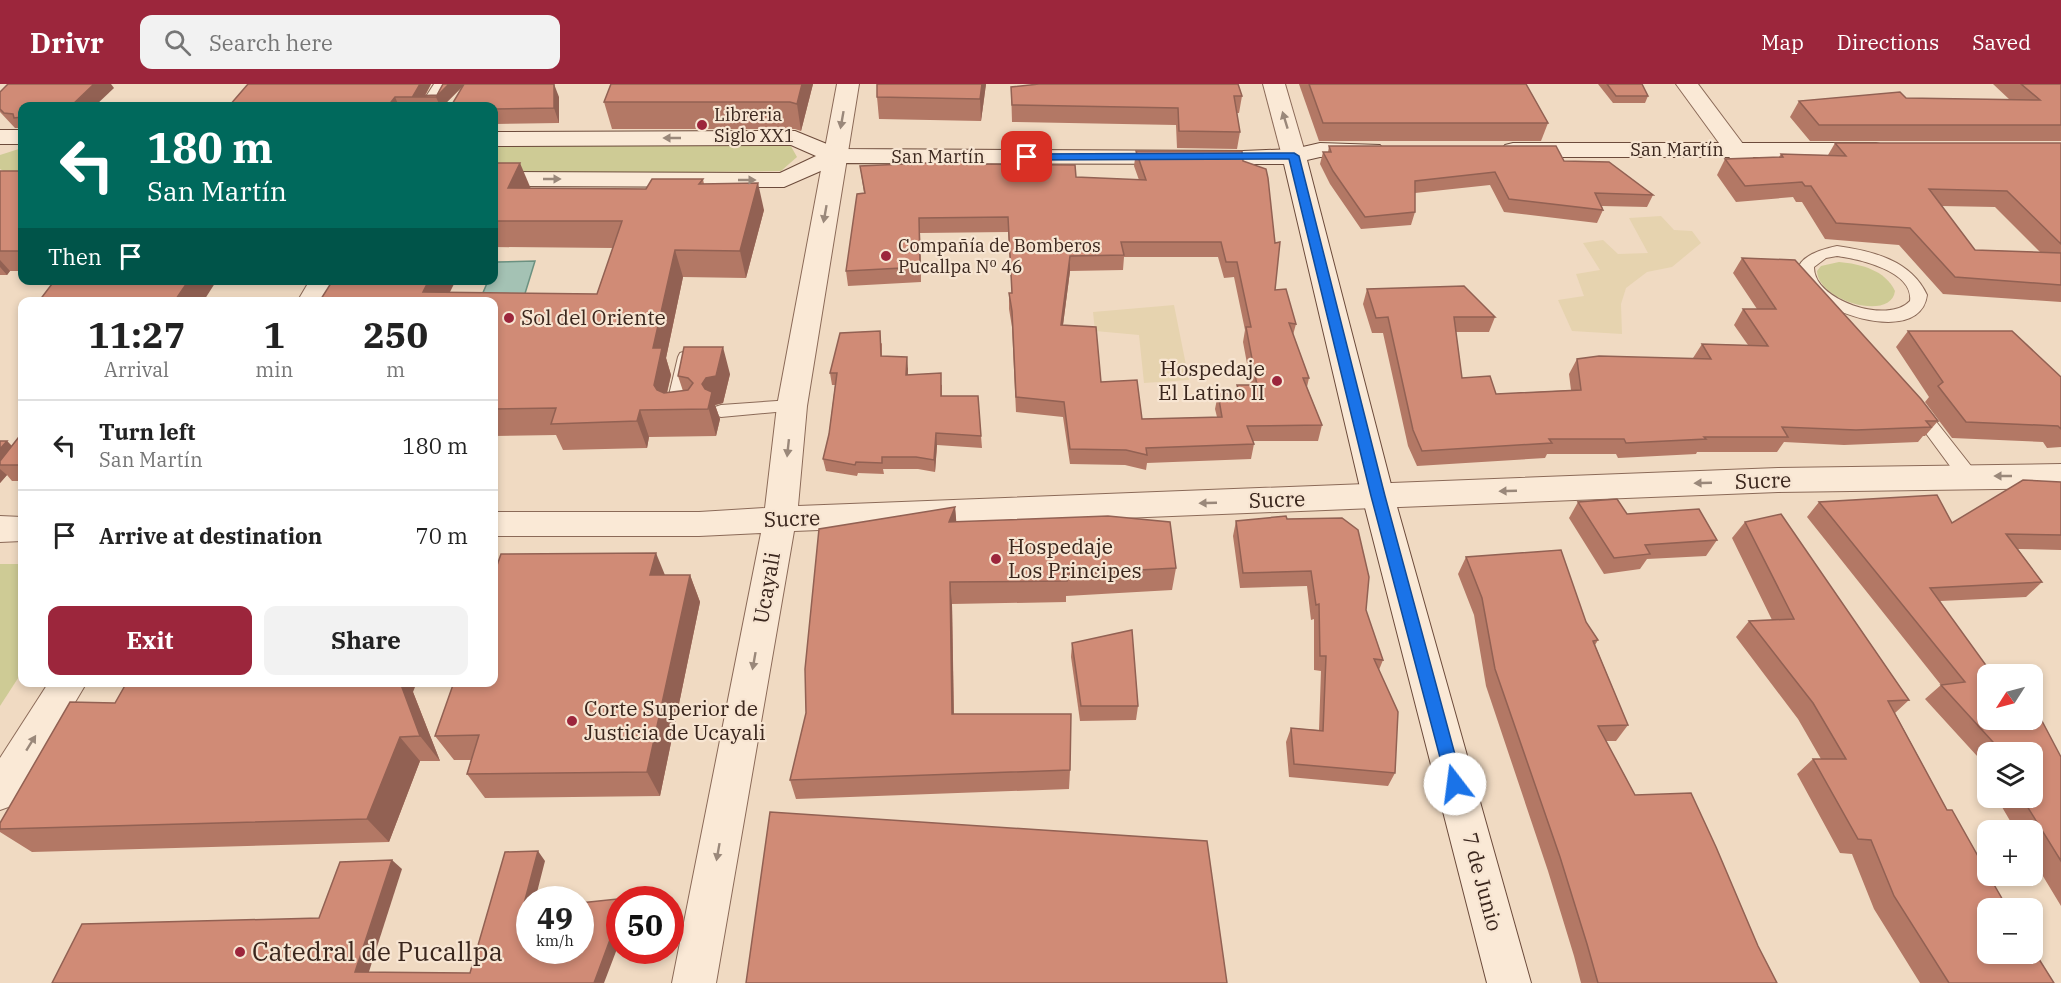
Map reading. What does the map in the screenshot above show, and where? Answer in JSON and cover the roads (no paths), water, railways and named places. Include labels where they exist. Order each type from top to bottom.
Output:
[{"type":"main road","name":"Ucayali","points":[[694,983],[780,519],[792,406],[848,84]]},
{"type":"main road","name":"7 de Junio","points":[[1274,84],[1290,136],[1378,496],[1509,983]]},
{"type":"main road","points":[[1687,84],[1740,157]]},
{"type":"main road","points":[[0,137],[18,137]]},
{"type":"main road","name":"San Martín","points":[[498,139],[795,138],[835,156],[1294,156],[1324,162],[1393,156]]},
{"type":"main road","name":"San Martín","points":[[498,179],[784,180],[835,156]]},
{"type":"main road","name":"San Martín","points":[[1493,156],[1898,157]]},
{"type":"main road","name":"Sucre","points":[[498,524],[699,524],[1778,480],[2061,476]]},
{"type":"main road","points":[[0,529],[18,529]]},
{"type":"main road","points":[[0,792],[66,687]]},
{"type":"street","points":[[433,102],[444,84]]},
{"type":"lane","points":[[1839,305],[1867,314],[1894,316],[1908,313],[1917,306],[1919,297],[1915,286],[1891,266],[1855,253],[1822,253],[1811,258],[1805,266],[1805,275],[1811,286],[1839,305],[1860,334]]},
{"type":"lane","points":[[686,354],[674,412],[690,411]]},
{"type":"lane","points":[[1903,391],[1968,476]]},
{"type":"lane","points":[[721,411],[792,406]]},
{"type":"place","name":"Libreria Siglo XX1","points":[[702,125]]},
{"type":"place","name":"Compañía de Bomberos Pucallpa Nº 46","points":[[886,256]]},
{"type":"place","name":"Sol del Oriente","points":[[509,318]]},
{"type":"place","name":"Hospedaje El Latino II","points":[[1277,381]]},
{"type":"place","name":"Hospedaje Los Principes","points":[[996,559]]},
{"type":"place","name":"Corte Superior de Justicia de Ucayali","points":[[572,721]]},
{"type":"place","name":"Catedral de Pucallpa","points":[[240,952]]}]
